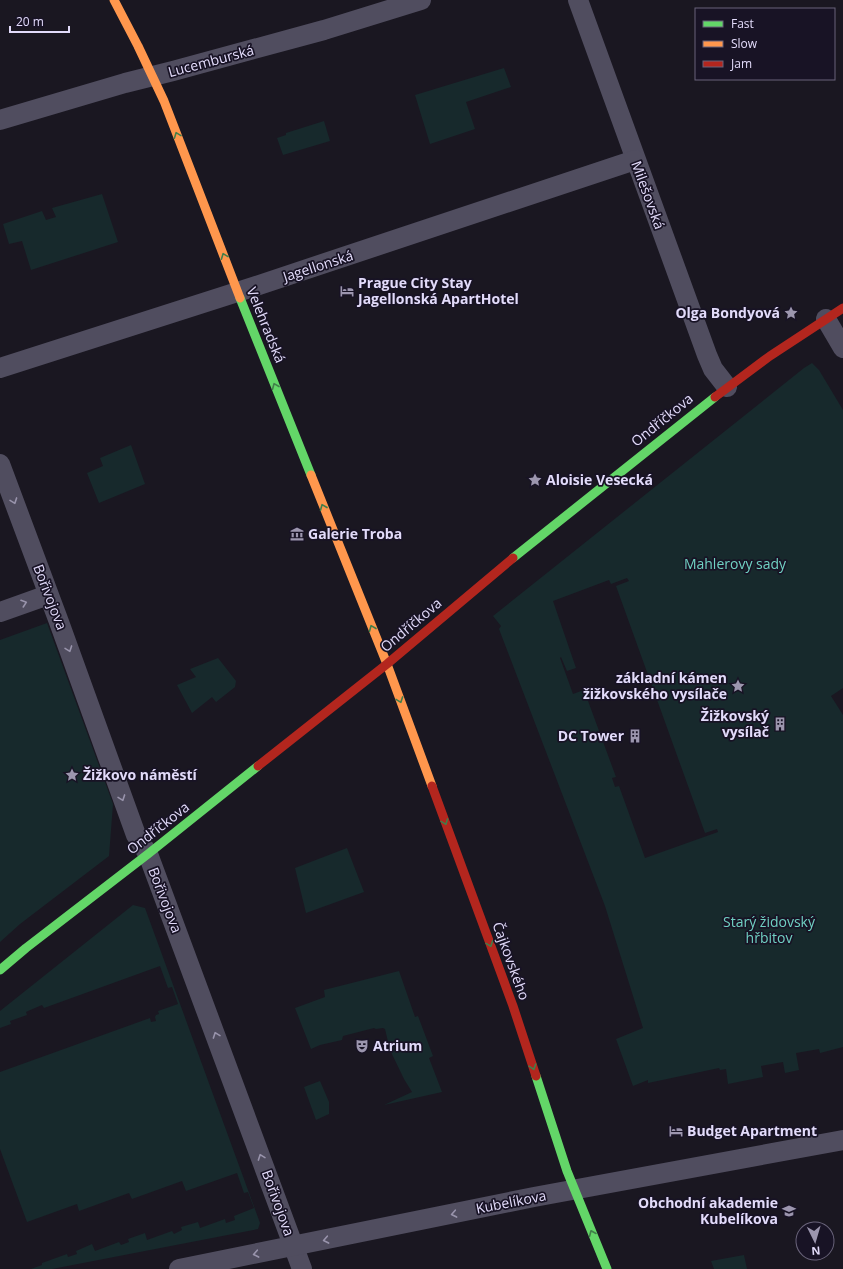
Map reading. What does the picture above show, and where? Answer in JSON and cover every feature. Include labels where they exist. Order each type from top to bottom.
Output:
[{"type":"street","name":"Velehradská","points":[[114,0],[164,101],[238,292],[387,664]]},
{"type":"street","name":"Lucemburská","points":[[0,120],[152,76],[324,30],[421,0]]},
{"type":"street","name":"Milešovská","points":[[578,0],[712,369],[727,387]]},
{"type":"street","name":"Jagellonská","points":[[0,368],[238,292],[635,160]]},
{"type":"street","name":"Ondříčkova","points":[[0,970],[387,664],[527,547],[727,387],[770,356],[843,308]]},
{"type":"street","points":[[826,319],[843,348]]},
{"type":"street","name":"Bořivojova","points":[[0,464],[136,834],[148,854],[302,1269]]},
{"type":"street","points":[[0,612],[48,595]]},
{"type":"street","name":"Čajkovského","points":[[387,664],[513,1006],[567,1171],[607,1269]]},
{"type":"street","name":"Kubelíkova","points":[[180,1269],[574,1190],[843,1140]]},
{"type":"green space","points":[[504,68],[511,87],[466,102],[475,129],[430,144],[415,95]]},
{"type":"green space","points":[[324,121],[330,141],[283,155],[277,138],[286,135],[286,133]]},
{"type":"green space","points":[[102,194],[118,242],[31,270],[22,241],[9,244],[3,224],[42,211],[46,220],[56,217],[52,208]]},
{"type":"green space","name":"Mahlerovy sady","points":[[812,363],[819,370],[843,410],[843,688],[831,696],[843,715],[843,1047],[820,1053],[819,1049],[796,1053],[799,1070],[785,1073],[783,1062],[761,1066],[763,1077],[728,1084],[726,1069],[720,1070],[719,1068],[648,1083],[648,1080],[633,1086],[616,1039],[643,1028],[605,906],[499,629],[501,626],[493,616]],"holes":[[[627,578],[629,581],[616,586],[705,833],[717,829],[718,832],[645,858],[619,786],[615,787],[612,778],[616,777],[584,690],[573,694],[560,658],[561,657],[567,671],[576,668],[553,601],[609,580],[611,584]]]},
{"type":"green space","points":[[131,445],[145,484],[99,503],[87,473],[103,466],[100,458]]},
{"type":"green space","name":"Žižkovo náměstí","points":[[47,623],[113,804],[109,856],[20,924],[0,942],[0,640]]},
{"type":"green space","points":[[218,658],[236,681],[235,687],[216,702],[212,697],[192,713],[177,685],[196,677],[190,669]]},
{"type":"green space","points":[[347,848],[364,892],[306,913],[295,868]]},
{"type":"green space","points":[[133,905],[145,908],[260,1223],[258,1229],[52,1269],[31,1269],[42,1265],[42,1263],[67,1254],[68,1257],[77,1254],[76,1251],[92,1244],[95,1251],[119,1242],[121,1245],[129,1242],[128,1239],[145,1233],[147,1240],[172,1231],[174,1234],[182,1230],[181,1227],[198,1222],[200,1228],[225,1219],[226,1223],[235,1220],[234,1216],[254,1208],[248,1192],[244,1193],[237,1173],[186,1191],[182,1181],[132,1199],[129,1193],[79,1211],[77,1204],[27,1222],[0,1149],[0,1072],[150,1018],[151,1022],[156,1021],[155,1017],[159,1014],[158,1011],[178,1004],[172,987],[168,988],[160,966],[44,1008],[42,1005],[26,1012],[27,1015],[10,1021],[11,1024],[0,1028],[0,1011]]},
{"type":"green space","points":[[399,971],[415,1017],[418,1016],[433,1056],[429,1058],[442,1092],[384,1105],[412,1092],[390,1050],[385,1029],[374,1028],[343,1036],[342,1040],[320,1045],[311,1049],[295,1008],[325,997],[324,990]]},
{"type":"green space","points":[[320,1081],[329,1102],[329,1114],[316,1120],[304,1087]]},
{"type":"green space","points":[[744,1255],[747,1269],[714,1269],[711,1261]]},
{"type":"traffic: fast","points":[[240,298],[311,475]]},
{"type":"traffic: fast","points":[[513,558],[715,397]]},
{"type":"traffic: fast","points":[[0,970],[258,766]]},
{"type":"traffic: fast","points":[[536,1076],[567,1171],[607,1269]]},
{"type":"traffic: slow","points":[[114,0],[164,101],[240,298]]},
{"type":"traffic: slow","points":[[311,475],[387,664],[432,786]]},
{"type":"traffic: jam","points":[[715,397],[770,356],[843,308]]},
{"type":"traffic: jam","points":[[258,766],[387,664],[513,558]]},
{"type":"traffic: jam","points":[[432,786],[513,1006],[536,1076]]},
{"type":"place","name":"Prague City Stay Jagellonská ApartHotel","points":[[347,291]]},
{"type":"place","name":"Olga Bondyová","points":[[791,313]]},
{"type":"place","name":"Aloisie Vesecká","points":[[535,480]]},
{"type":"place","name":"Galerie Troba","points":[[297,534]]},
{"type":"place","name":"základní kámen žižkovského vysílače","points":[[738,686]]},
{"type":"place","name":"Žižkovský vysílač","points":[[780,724]]},
{"type":"place","name":"DC Tower","points":[[635,736]]},
{"type":"place","name":"Žižkovo náměstí","points":[[72,775]]},
{"type":"place","name":"Atrium","points":[[362,1046]]},
{"type":"place","name":"Budget Apartment","points":[[676,1131]]},
{"type":"place","name":"Obchodní akademie Kubelíkova","points":[[789,1211]]},
{"type":"park label","name":"Starý židovský hřbitov","points":[[769,930]]}]
